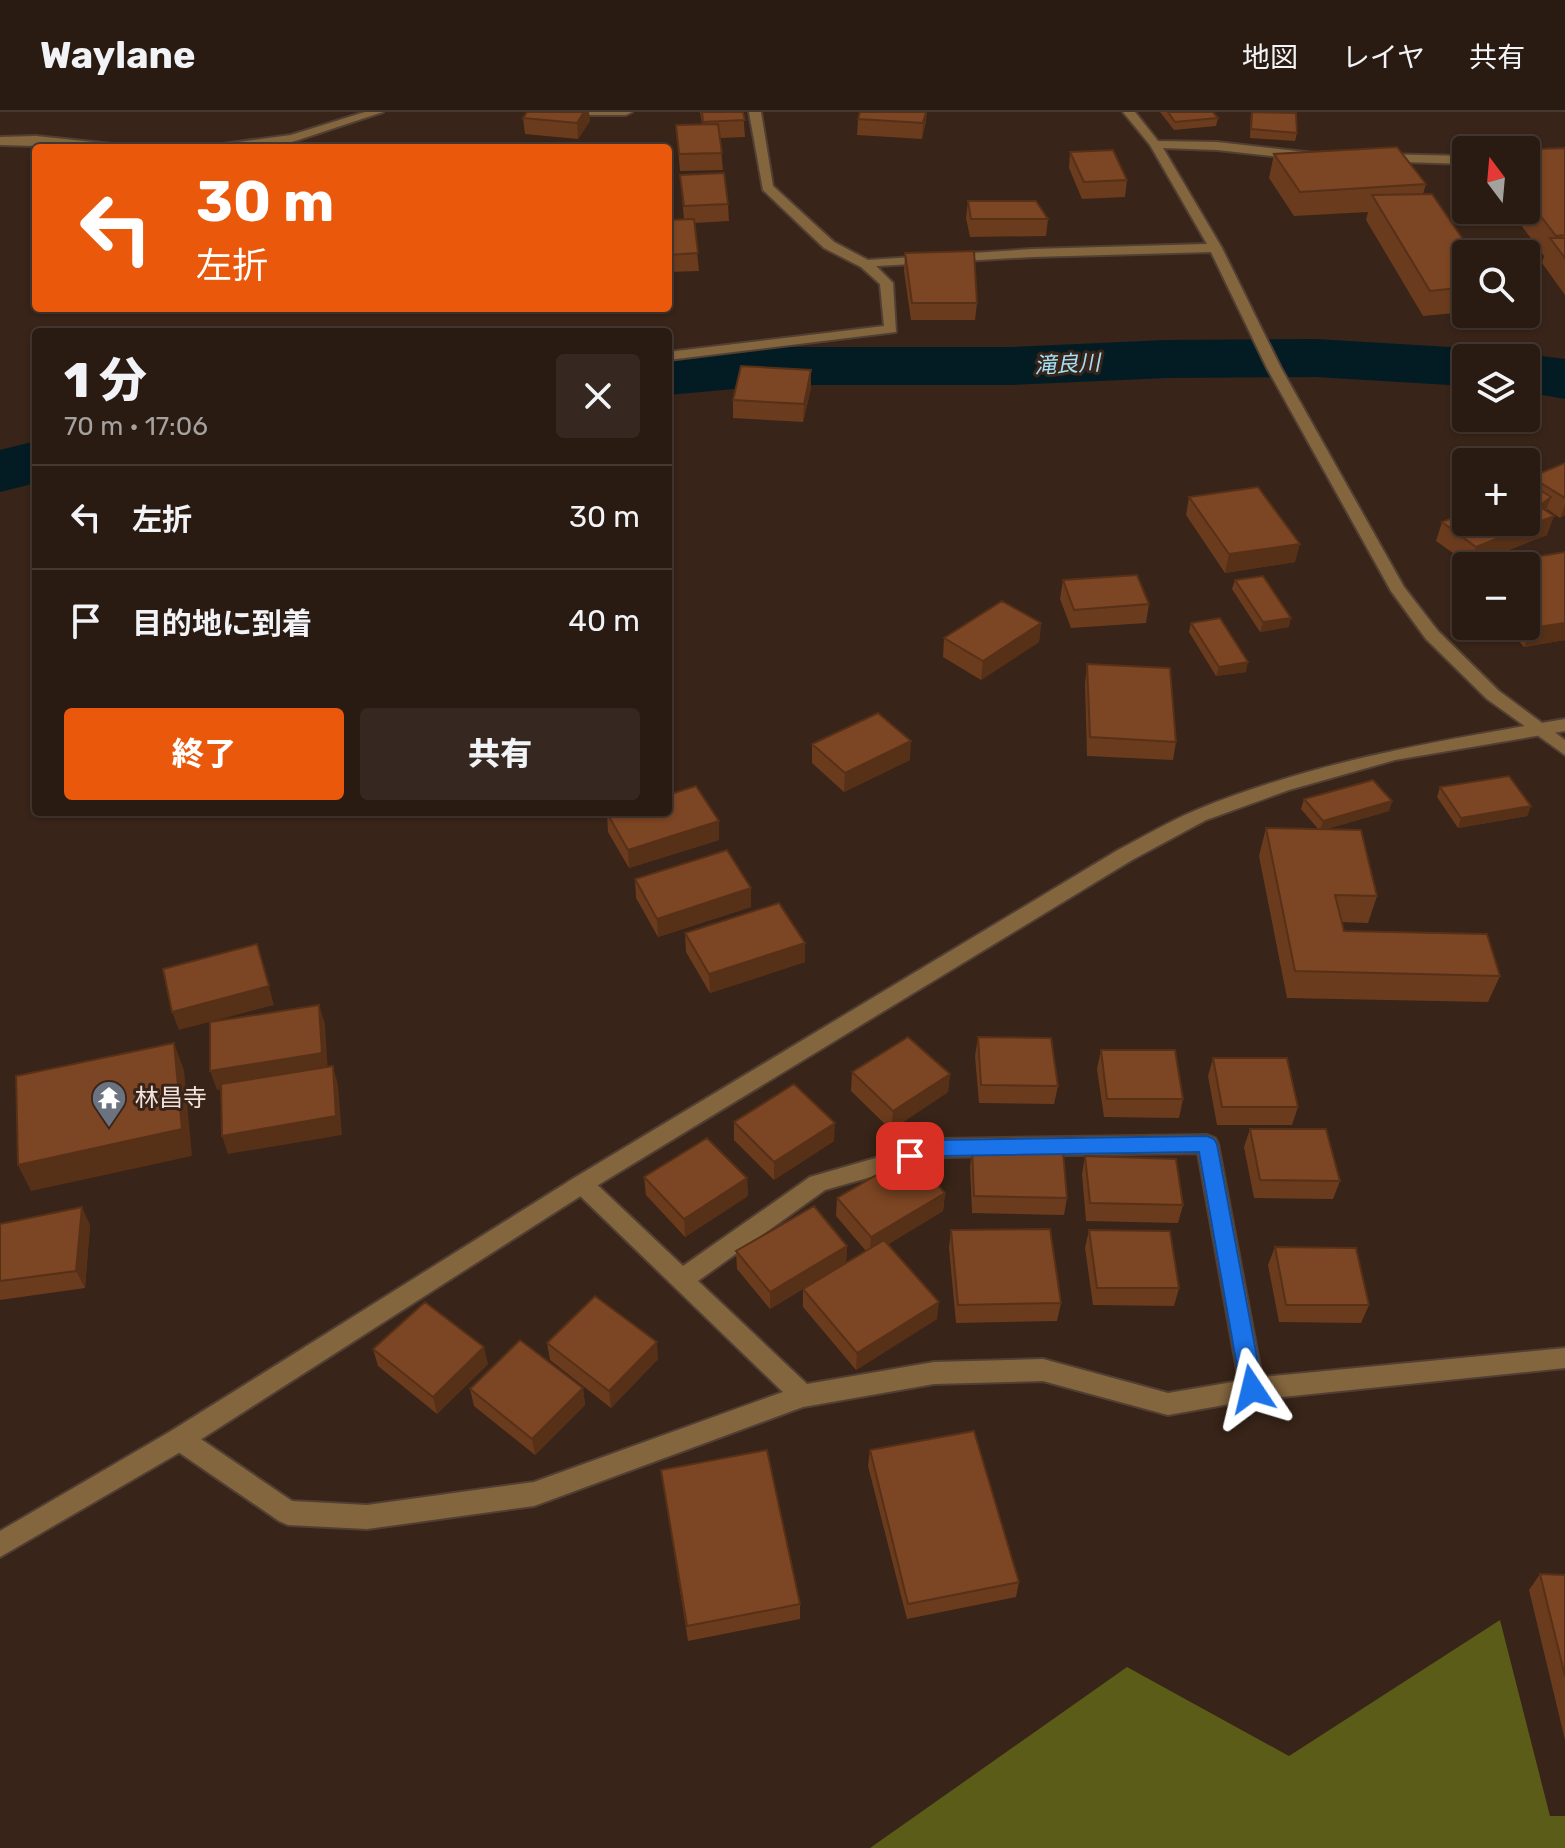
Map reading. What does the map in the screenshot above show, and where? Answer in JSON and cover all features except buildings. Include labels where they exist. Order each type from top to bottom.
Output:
[{"type":"street","points":[[292,143],[377,112]]},
{"type":"street","points":[[581,112],[626,112]]},
{"type":"street","points":[[672,356],[891,329],[886,283],[866,264],[829,245],[767,187],[755,112]]},
{"type":"street","points":[[1129,112],[1155,144],[1216,248],[1274,368],[1397,588],[1432,635],[1493,695],[1565,749]]},
{"type":"street","points":[[0,141],[36,140],[74,144]]},
{"type":"street","points":[[1155,144],[1217,146],[1329,157]]},
{"type":"street","points":[[1360,158],[1452,160]]},
{"type":"street","points":[[866,264],[1032,253],[1216,248]]},
{"type":"street","points":[[0,1545],[180,1439],[582,1184],[1125,855],[1199,816],[1283,786],[1394,754],[1565,725]]},
{"type":"street","points":[[681,1280],[818,1183],[941,1148],[1207,1144],[1252,1389]]},
{"type":"street","points":[[582,1184],[803,1396]]},
{"type":"street","points":[[180,1439],[288,1513],[367,1517],[534,1494],[803,1396],[934,1373],[1043,1370],[1168,1404],[1252,1389],[1565,1358]]},
{"type":"shaded area","points":[[1500,1620],[1550,1816],[1565,1816],[1565,1848],[870,1848],[1127,1667],[1289,1756]]},
{"type":"waterway","name":"滝良川","points":[[672,376],[778,366],[1011,366],[1166,359],[1316,358],[1452,366]]},
{"type":"waterway","name":"滝良川","points":[[1540,375],[1565,379]]},
{"type":"waterway","name":"滝良川","points":[[0,471],[32,463]]},
{"type":"place","name":"林昌寺","points":[[109,1129]]},
{"type":"route","points":[[910,1156],[941,1148],[1207,1144],[1252,1389]]}]
